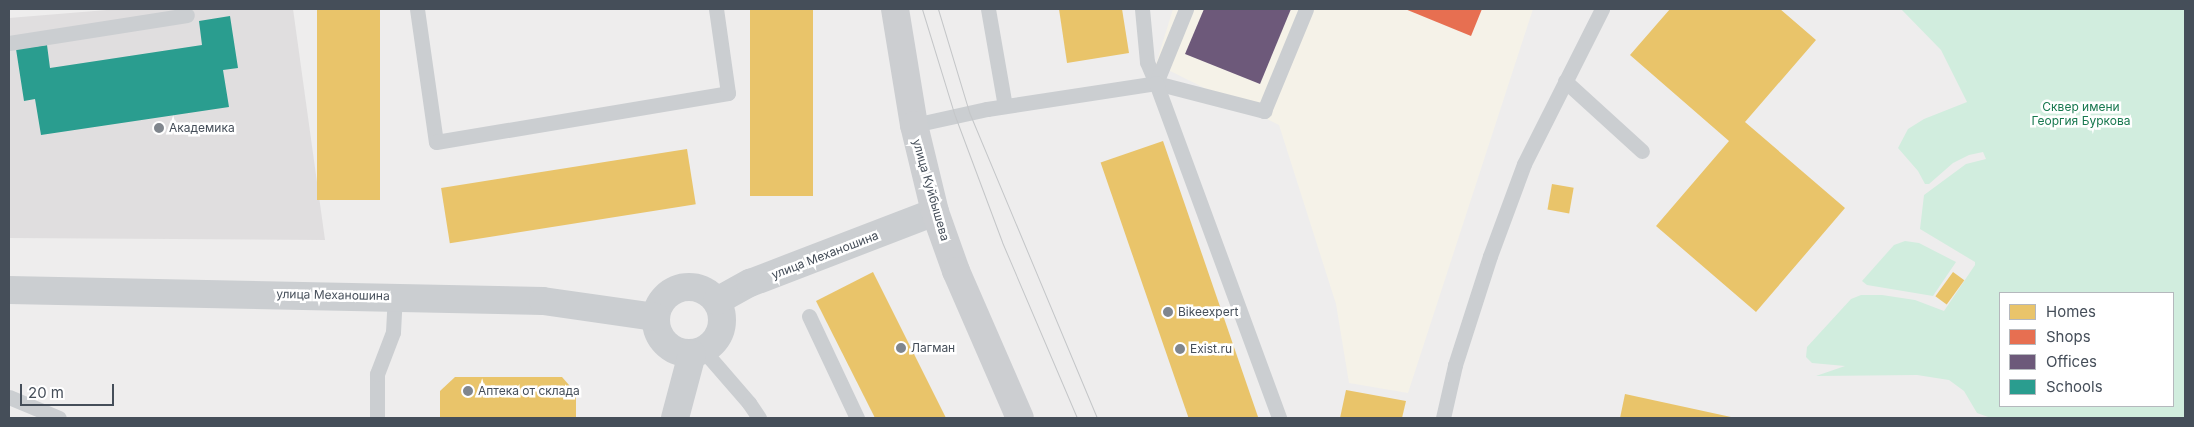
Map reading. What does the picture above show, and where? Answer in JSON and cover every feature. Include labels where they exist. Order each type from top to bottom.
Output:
[{"type":"main road","name":"улица Куйбышева","points":[[896,9],[914,124],[935,212],[1012,416]]},
{"type":"street","name":"улица Механошина","points":[[717,301],[750,283],[935,212]]},
{"type":"street","points":[[675,418],[698,353],[720,335],[723,323],[717,301],[698,288],[675,290],[659,306],[656,318],[657,329],[670,348],[698,353]]},
{"type":"street","name":"улица Механошина","points":[[9,290],[543,301],[656,318]]},
{"type":"lane","points":[[417,9],[436,142],[728,93],[716,9]]},
{"type":"lane","points":[[988,9],[1005,106]]},
{"type":"lane","points":[[1142,9],[1147,62],[1279,418]]},
{"type":"lane","points":[[1156,83],[1186,9]]},
{"type":"lane","points":[[914,124],[1005,106],[1156,83],[1264,111],[1306,9]]},
{"type":"lane","points":[[1443,418],[1455,365],[1490,256],[1524,164],[1602,9]]},
{"type":"lane","points":[[9,43],[187,15]]},
{"type":"lane","points":[[1565,81],[1642,151]]},
{"type":"lane","points":[[377,418],[377,374],[393,332],[395,297]]},
{"type":"lane","points":[[809,316],[857,418]]},
{"type":"lane","points":[[698,353],[749,403],[759,418]]},
{"type":"lane","points":[[9,397],[59,418]]},
{"type":"shaded area","name":"Академика","points":[[119,9],[293,9],[325,240],[9,238],[9,18]]},
{"type":"shaded area","points":[[1173,9],[1533,9],[1408,393],[1349,383],[1336,304],[1279,125],[1156,64]]},
{"type":"green space","name":"Сквер имени Георгия Буркова","points":[[1901,9],[2185,9],[2185,418],[1991,418],[1977,413],[1964,391],[1949,380],[1917,375],[1816,376],[1845,366],[1812,363],[1806,357],[1807,347],[1851,299],[1861,295],[1882,295],[1915,300],[1944,311],[1975,265],[1975,262],[1920,229],[1924,195],[1966,164],[1986,159],[1983,152],[1969,155],[1953,163],[1929,184],[1925,184],[1918,171],[1898,148],[1908,129],[1924,119],[1967,102],[1941,50]]},
{"type":"green space","points":[[1905,241],[1919,243],[1956,262],[1933,296],[1867,285],[1862,281],[1894,245]]},
{"type":"building: Homes","points":[[317,9],[380,9],[380,200],[317,200]]},
{"type":"building: Homes","points":[[750,9],[813,9],[813,196],[750,196]]},
{"type":"building: Homes","points":[[1059,9],[1122,9],[1129,53],[1067,63]]},
{"type":"building: Homes","points":[[1670,9],[1780,9],[1816,40],[1745,122],[1845,208],[1756,312],[1656,226],[1729,141],[1630,55]]},
{"type":"building: Homes","points":[[1163,141],[1258,418],[1189,418],[1101,162]]},
{"type":"building: Homes","points":[[687,149],[696,204],[450,243],[441,188]]},
{"type":"building: Homes","points":[[1552,184],[1574,188],[1569,213],[1547,210]]},
{"type":"building: Homes","points":[[873,272],[946,418],[875,418],[816,301]]},
{"type":"building: Homes","points":[[1953,272],[1964,280],[1947,304],[1935,296]]},
{"type":"building: Homes","points":[[455,377],[562,377],[576,393],[576,418],[440,418],[440,391]]},
{"type":"building: Homes","points":[[1346,390],[1406,401],[1402,418],[1340,418]]},
{"type":"building: Homes","points":[[1625,394],[1731,417],[1731,418],[1620,418]]},
{"type":"building: Shops","points":[[1405,9],[1482,9],[1471,36]]},
{"type":"building: Offices","points":[[1204,9],[1291,9],[1260,84],[1185,54]]},
{"type":"building: Schools","points":[[230,16],[238,68],[223,70],[229,107],[41,135],[35,99],[24,101],[16,49],[47,45],[50,68],[202,45],[199,21]]},
{"type":"tram line","points":[[922,9],[955,116],[1002,242],[1077,418]]},
{"type":"tram line","points":[[938,9],[969,112],[1097,418]]},
{"type":"place","name":"Академика","points":[[159,128]]},
{"type":"place","name":"Bikeexpert","points":[[1168,312]]},
{"type":"place","name":"Лагман","points":[[901,348]]},
{"type":"place","name":"Exist.ru","points":[[1180,349]]},
{"type":"place","name":"Аптека от склада","points":[[468,391]]}]
